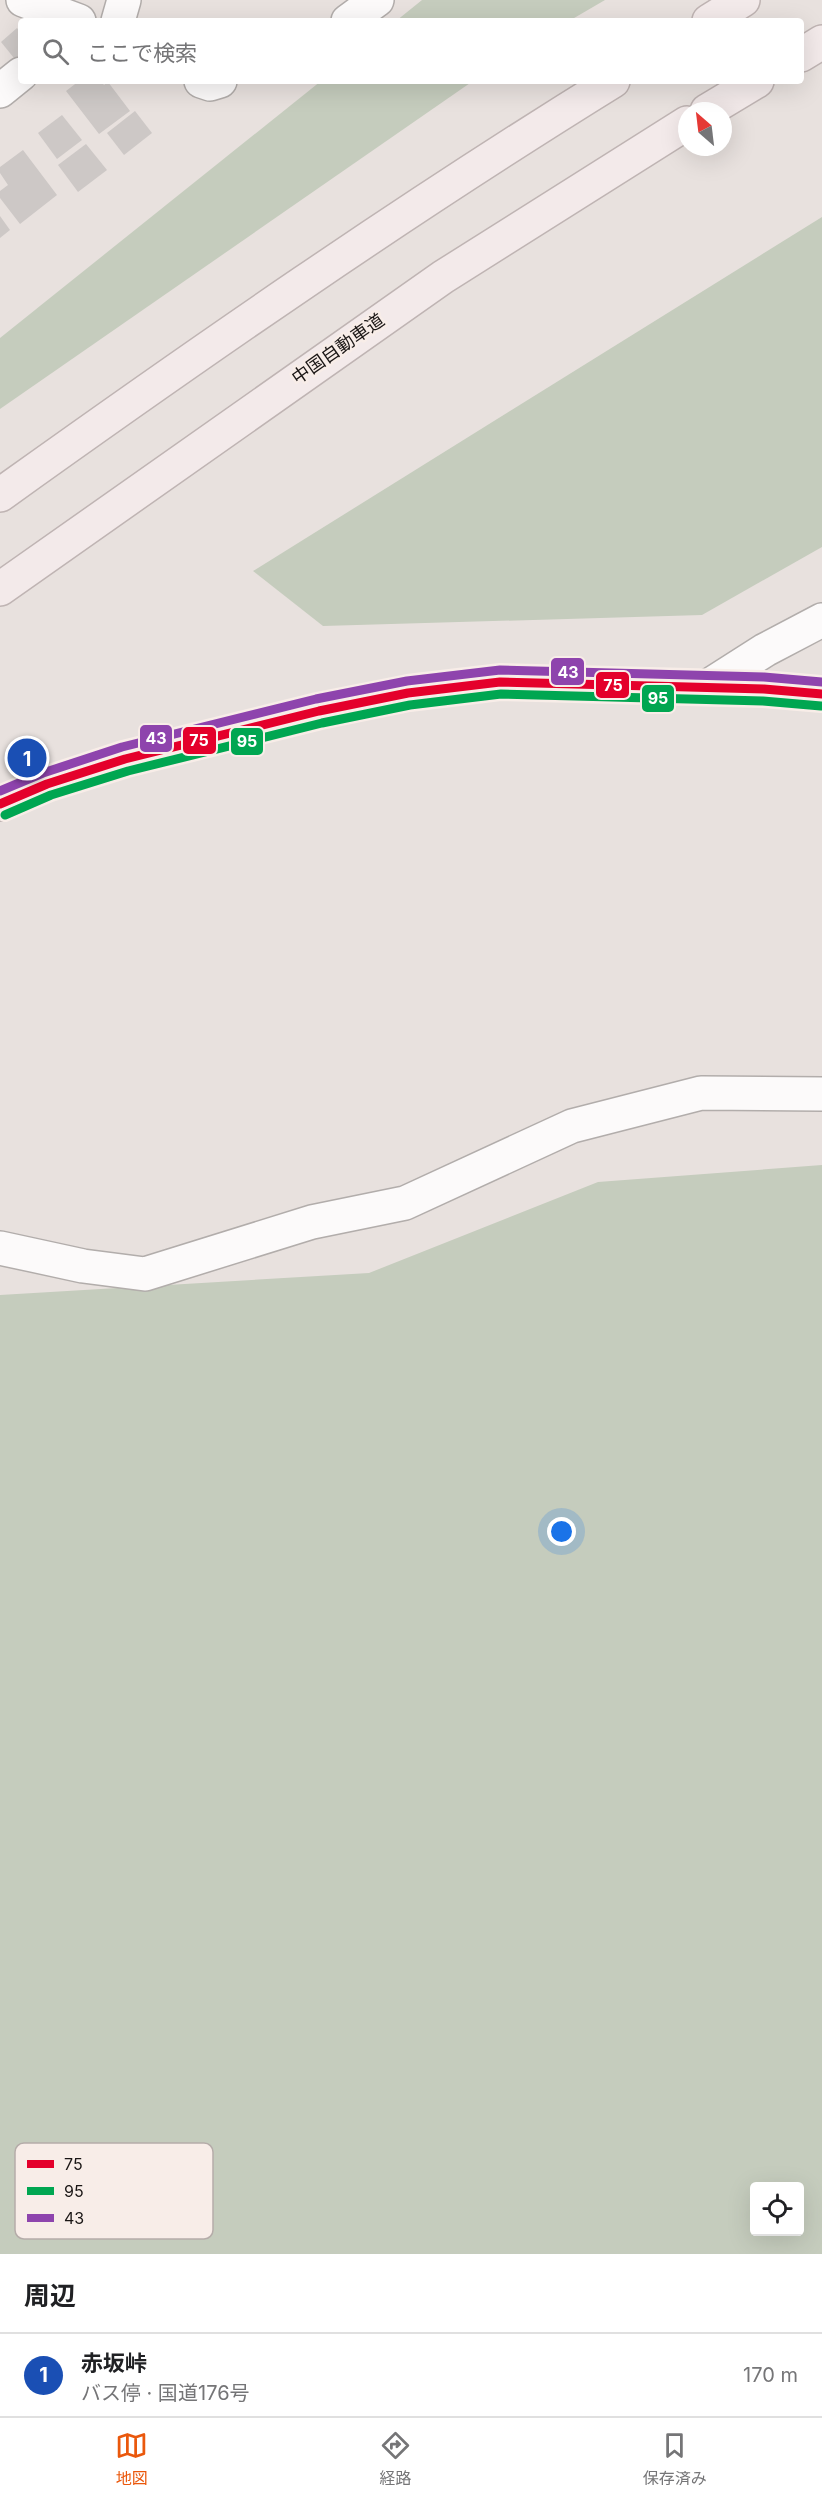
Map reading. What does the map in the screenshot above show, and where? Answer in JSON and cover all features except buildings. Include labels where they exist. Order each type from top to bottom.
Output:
[{"type":"highway","points":[[715,18],[743,0]]},
{"type":"highway","points":[[804,53],[822,42]]},
{"type":"highway","points":[[0,495],[213,342],[360,243],[608,84]]},
{"type":"highway","points":[[722,102],[752,84]]},
{"type":"highway","name":"中国自動車道","points":[[0,590],[443,277],[678,129]]},
{"type":"highway","points":[[0,804],[47,784],[125,759],[319,711],[408,693],[500,682],[707,687],[822,694]]},
{"type":"street","points":[[22,0],[71,18]]},
{"type":"street","points":[[119,18],[124,0]]},
{"type":"street","points":[[352,18],[377,0]]},
{"type":"street","points":[[0,91],[18,76]]},
{"type":"street","points":[[707,687],[765,650],[822,620]]},
{"type":"street","points":[[0,1248],[83,1266],[145,1274],[312,1222],[405,1203],[572,1125],[701,1093],[822,1094]]},
{"type":"green space","points":[[422,0],[605,0],[574,18],[400,18]]},
{"type":"green space","points":[[317,84],[469,84],[0,409],[0,338]]},
{"type":"green space","points":[[822,217],[822,547],[702,615],[323,626],[253,571]]},
{"type":"green space","points":[[822,1165],[822,2254],[0,2254],[0,1295],[369,1273],[598,1182]]},
{"type":"transit line","name":"43","points":[[0,791],[43,773],[122,747],[316,699],[407,681],[500,670],[764,677],[822,682]]},
{"type":"transit line","name":"75","points":[[0,804],[47,784],[125,759],[319,711],[408,693],[500,682],[764,689],[822,694]]},
{"type":"transit line","name":"95","points":[[5,815],[51,795],[128,771],[322,723],[410,705],[501,694],[763,701],[821,706]]},
{"type":"place","name":"赤坂峠","points":[[27,758]]}]
